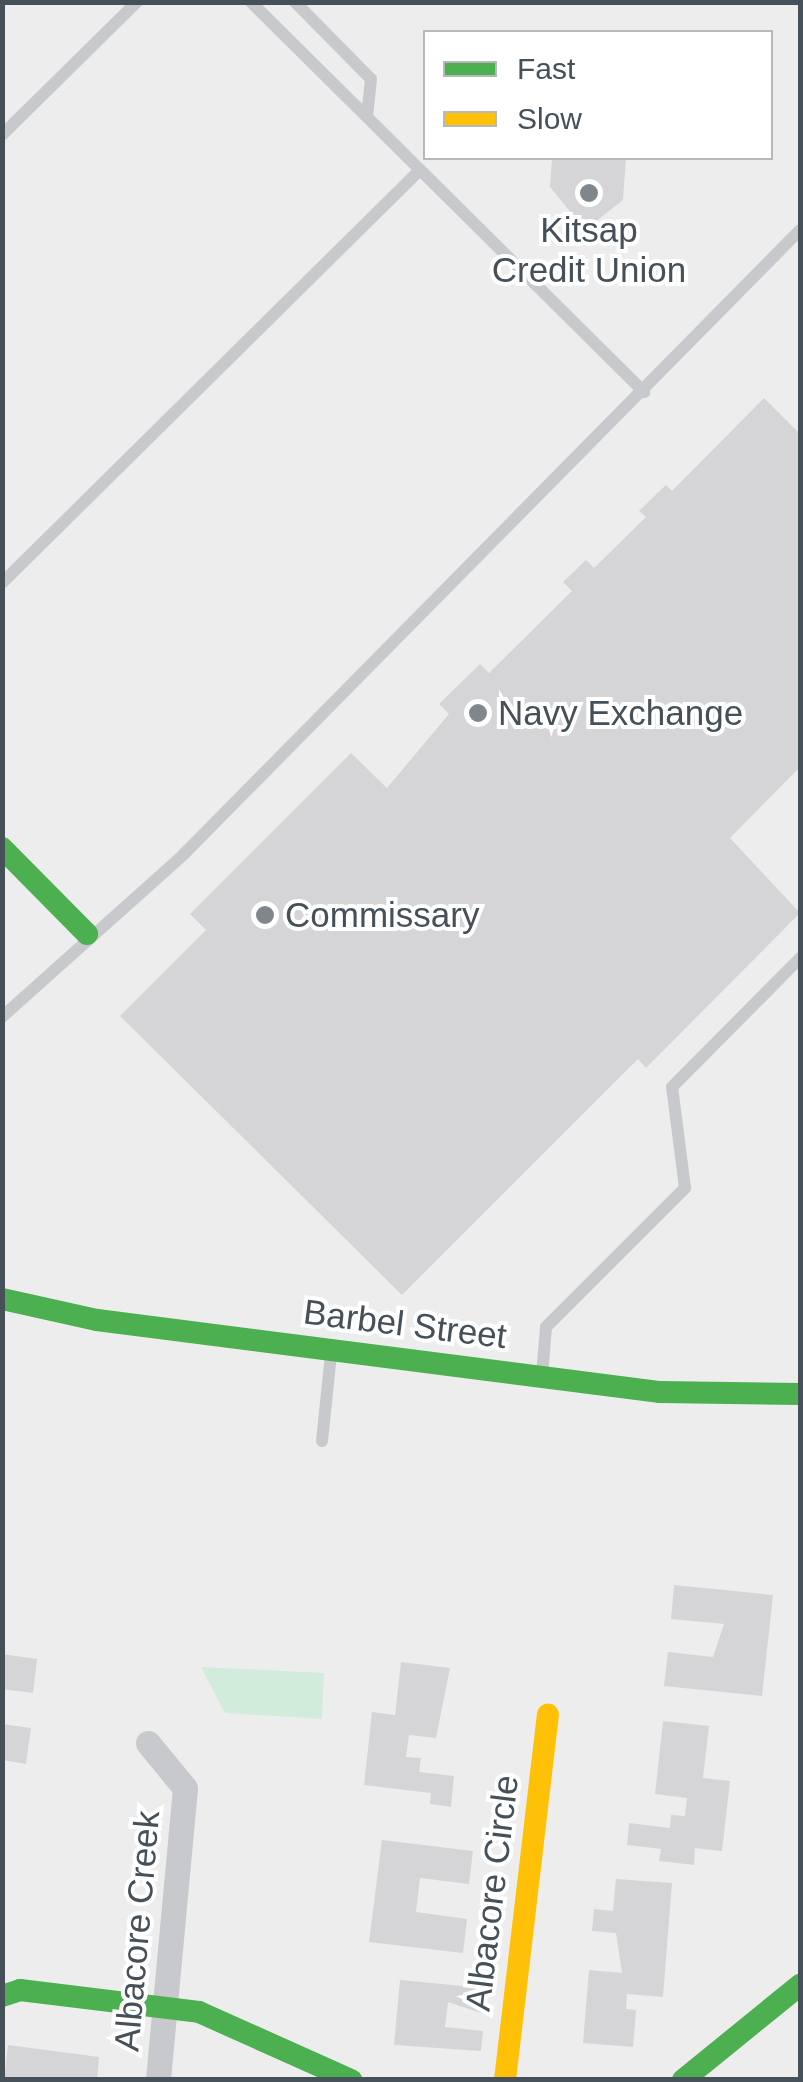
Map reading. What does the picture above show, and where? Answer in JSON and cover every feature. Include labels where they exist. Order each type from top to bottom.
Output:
[{"type":"street","points":[[2,848],[87,934]]},
{"type":"street","name":"Barbel Street","points":[[2,1299],[97,1320],[660,1392],[800,1394]]},
{"type":"street","name":"Albacore Circle","points":[[506,2080],[548,1715]]},
{"type":"street","name":"Albacore Creek","points":[[148,1742],[185,1788],[158,2080]]},
{"type":"street","points":[[683,2080],[800,1985]]},
{"type":"street","points":[[2,1996],[20,1990],[166,2005],[235,2022],[350,2080]]},
{"type":"lane","points":[[2,135],[137,2]]},
{"type":"lane","points":[[252,2],[644,392]]},
{"type":"lane","points":[[295,2],[371,78],[367,117]]},
{"type":"lane","points":[[2,583],[420,170]]},
{"type":"lane","points":[[2,1017],[87,934],[184,854],[800,230]]},
{"type":"lane","points":[[541,1377],[546,1327],[685,1188],[672,1087],[800,958]]},
{"type":"lane","points":[[322,1440],[331,1350]]},
{"type":"green space","points":[[201,1667],[324,1673],[322,1719],[225,1713]]},
{"type":"building","name":"Kitsap Credit Union","points":[[552,160],[626,160],[623,200],[585,230],[550,187]]},
{"type":"building","points":[[764,398],[800,434],[800,767],[730,838],[800,913],[646,1068],[638,1059],[402,1295],[120,1016],[206,930],[190,914],[351,753],[387,788],[449,714],[439,704],[480,664],[489,673],[572,591],[563,582],[586,560],[594,568],[646,517],[639,511],[666,485],[672,491]]},
{"type":"building","points":[[674,1585],[773,1595],[762,1696],[664,1686],[668,1652],[713,1657],[724,1624],[671,1619]]},
{"type":"building","points":[[2,1654],[37,1659],[33,1693],[2,1689]]},
{"type":"building","points":[[401,1662],[450,1668],[436,1738],[409,1735],[406,1757],[421,1758],[419,1772],[454,1776],[451,1807],[430,1804],[431,1793],[364,1785],[372,1712],[395,1715]]},
{"type":"building","points":[[663,1721],[709,1726],[703,1778],[730,1781],[722,1851],[695,1848],[694,1865],[659,1861],[661,1849],[627,1845],[629,1823],[670,1828],[671,1815],[685,1816],[687,1798],[655,1794]]},
{"type":"building","points":[[2,1724],[31,1728],[26,1764],[2,1760]]},
{"type":"building","points":[[382,1840],[473,1851],[469,1884],[420,1878],[416,1912],[467,1919],[463,1953],[369,1942]]},
{"type":"building","points":[[616,1879],[672,1883],[663,1997],[627,1994],[626,2009],[636,2010],[633,2047],[583,2043],[589,1970],[622,1973],[616,1933],[592,1931],[594,1909],[613,1911]]},
{"type":"building","points":[[400,1980],[484,1988],[481,2013],[448,2002],[445,2027],[483,2031],[481,2051],[394,2045]]},
{"type":"building","points":[[8,2045],[99,2057],[97,2080],[4,2080]]},
{"type":"traffic: fast","points":[[2,848],[87,934]]},
{"type":"traffic: fast","points":[[2,1299],[97,1320],[660,1392],[800,1394]]},
{"type":"traffic: fast","points":[[683,2080],[800,1985]]},
{"type":"traffic: fast","points":[[2,1996],[20,1990],[199,2012],[351,2080]]},
{"type":"traffic: slow","points":[[505,2080],[548,1715]]},
{"type":"place","name":"Kitsap Credit Union","points":[[589,193]]},
{"type":"place","name":"Navy Exchange","points":[[478,713]]},
{"type":"place","name":"Commissary","points":[[265,915]]}]
